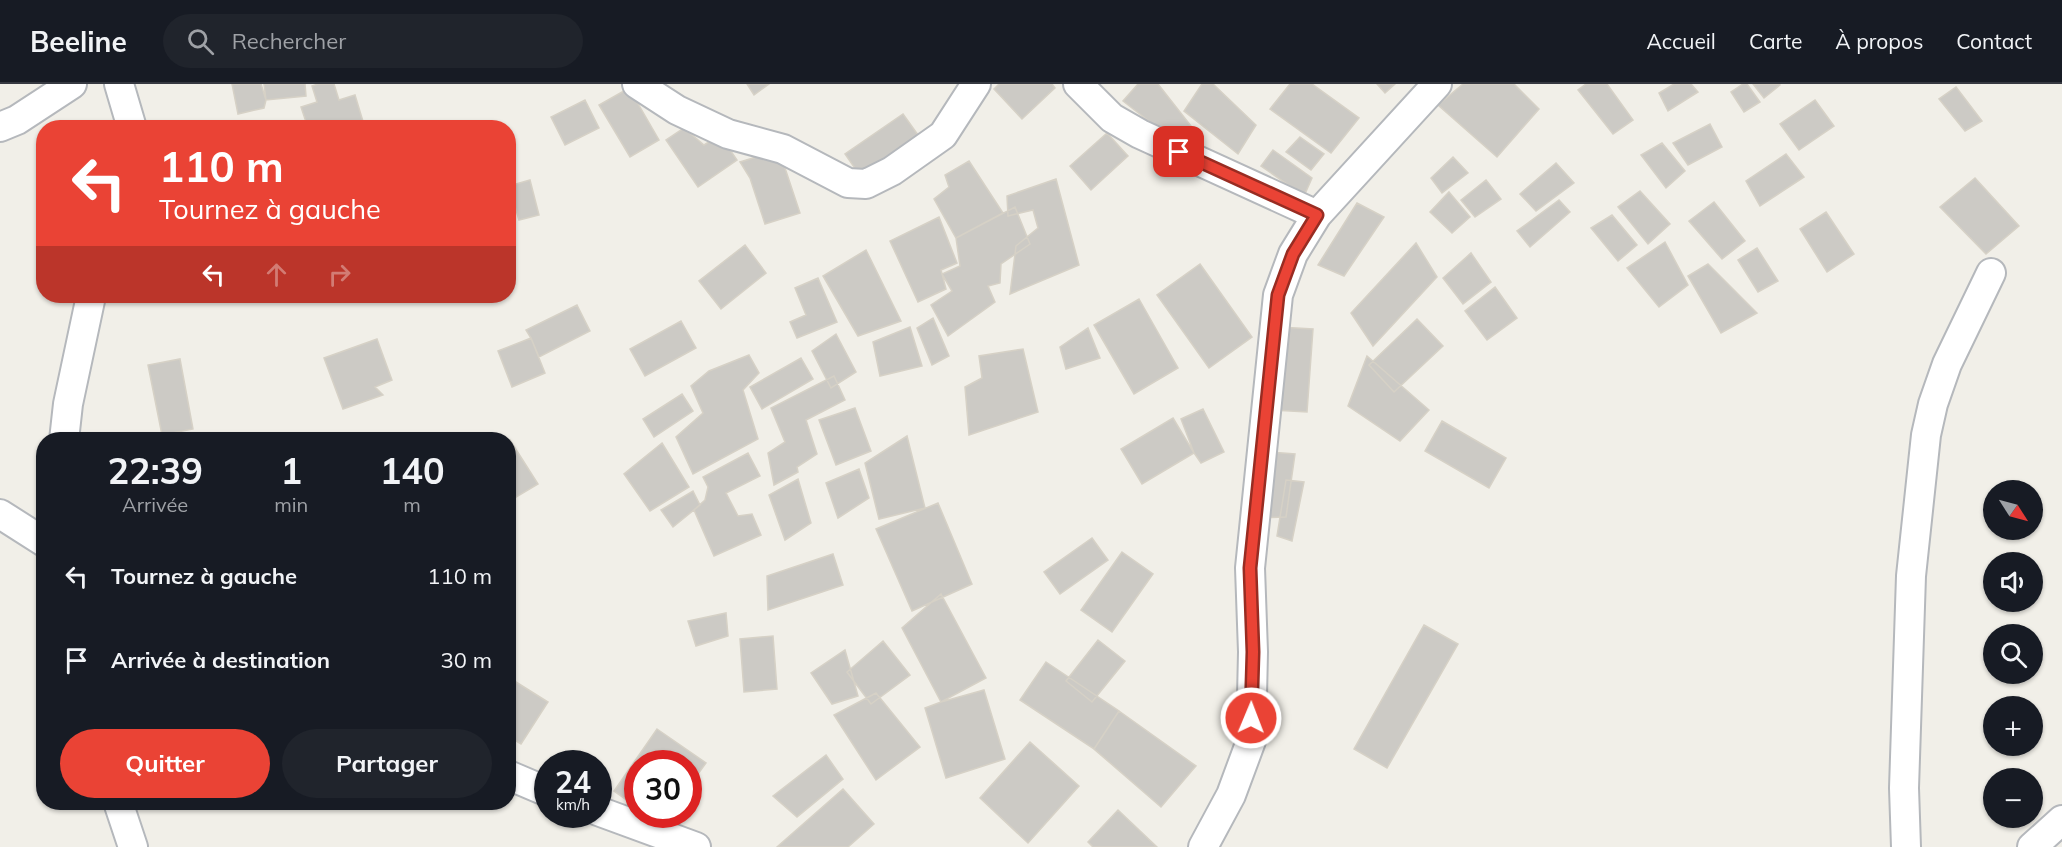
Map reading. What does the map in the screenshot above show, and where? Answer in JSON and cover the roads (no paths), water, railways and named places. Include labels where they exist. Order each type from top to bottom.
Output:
[{"type":"street","points":[[0,127],[17,120],[72,84]]},
{"type":"street","points":[[119,84],[130,120]]},
{"type":"street","points":[[637,84],[677,110],[728,134],[783,149],[848,183],[866,184],[892,171],[943,135],[976,84]]},
{"type":"street","points":[[1078,84],[1112,118],[1140,134],[1317,215]]},
{"type":"street","points":[[1203,847],[1231,795],[1251,741],[1253,652],[1250,568],[1278,295],[1293,254],[1317,215],[1437,84]]},
{"type":"street","points":[[1906,847],[1904,788],[1911,576],[1926,435],[1933,404],[1947,364],[1991,273]]},
{"type":"street","points":[[65,432],[90,303]]},
{"type":"street","points":[[0,514],[36,537]]},
{"type":"street","points":[[516,778],[534,786]]},
{"type":"street","points":[[121,810],[133,847]]},
{"type":"street","points":[[612,816],[696,847]]},
{"type":"street","points":[[2032,847],[2062,820]]}]
